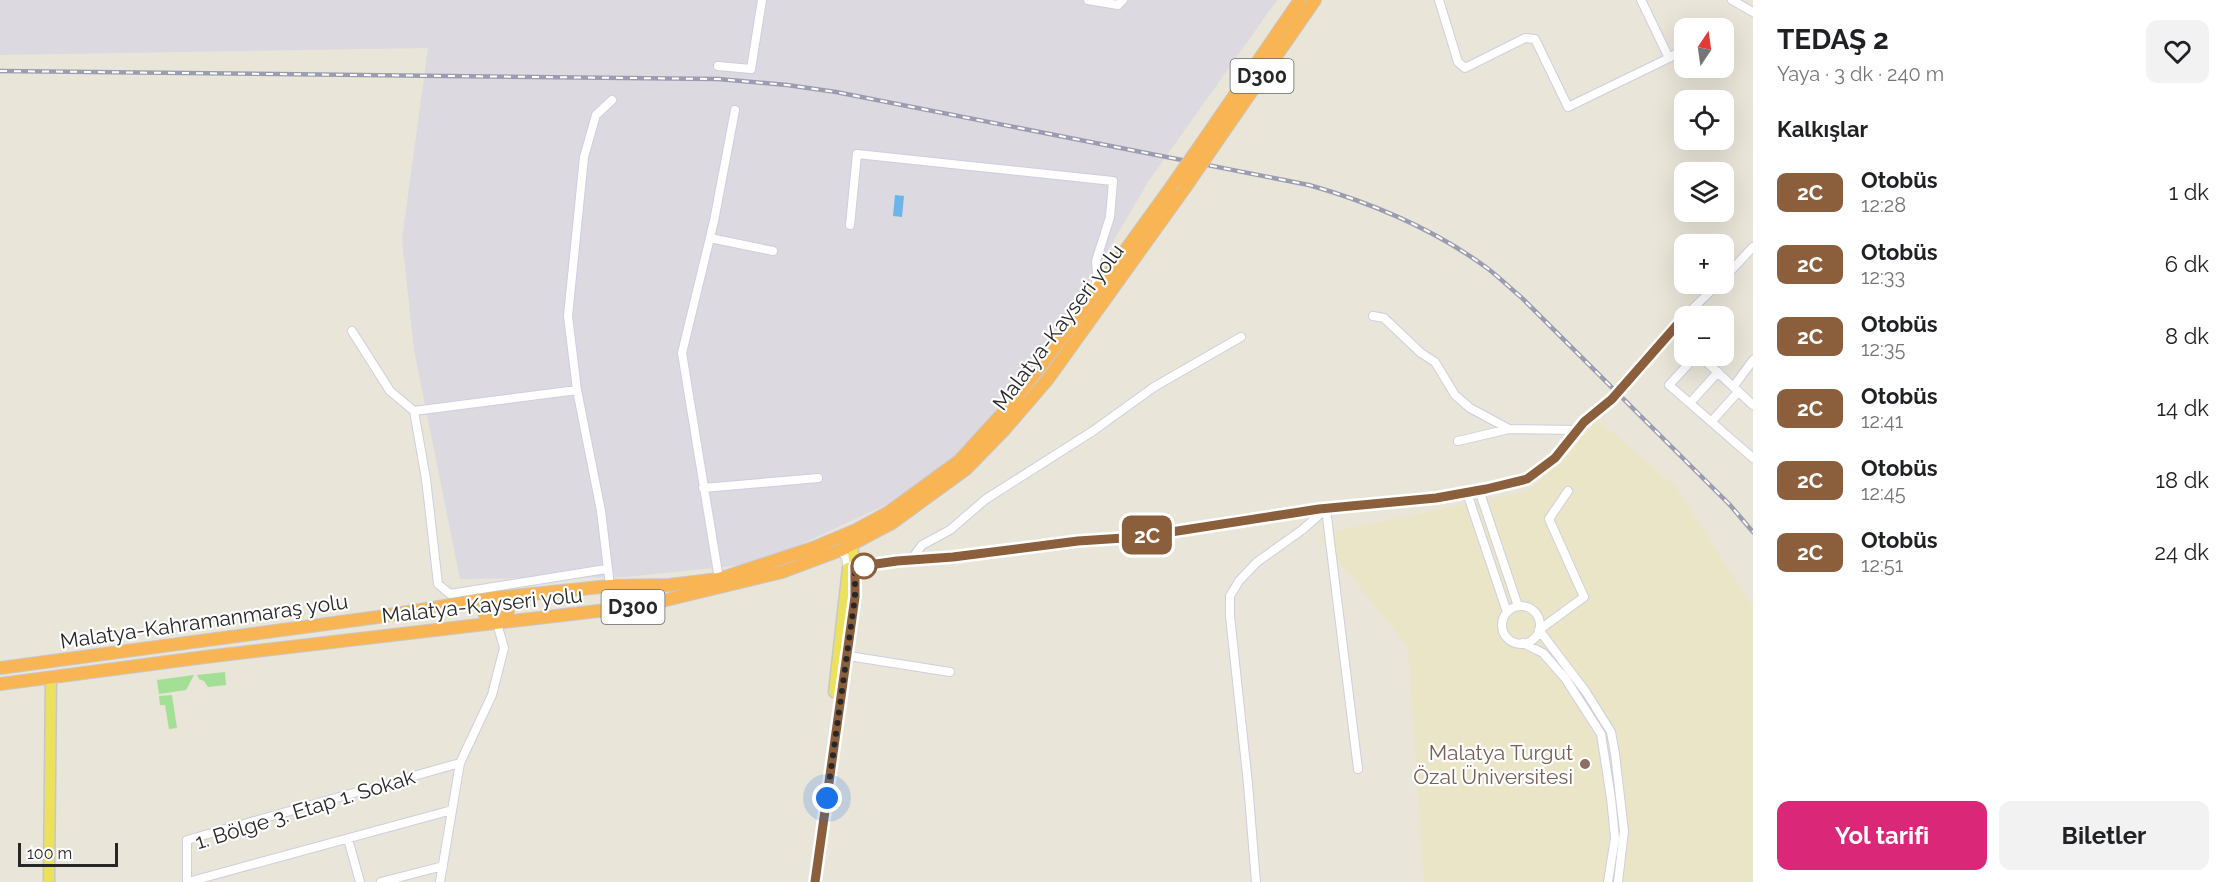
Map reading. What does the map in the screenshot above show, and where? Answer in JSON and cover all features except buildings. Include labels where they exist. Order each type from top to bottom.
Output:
[{"type":"highway","name":"Malatya-Kahramanmaraş yolu","points":[[0,668],[378,617],[493,598],[610,586],[669,585],[719,579],[813,548],[856,530],[889,512],[958,461],[1011,404],[1062,338],[1171,187],[1204,150],[1300,0]]},
{"type":"highway","name":"Malatya-Kayseri yolu","points":[[0,684],[641,606],[782,573],[846,547],[892,524],[966,469],[1005,429],[1048,379],[1185,188],[1204,150],[1315,0]]},
{"type":"highway","points":[[493,598],[504,601],[508,608],[507,616],[497,623],[489,620],[484,614],[484,606],[493,598]]},
{"type":"main road","points":[[815,882],[843,655],[851,567],[846,547]]},
{"type":"main road","points":[[808,882],[843,655]]},
{"type":"main road","points":[[49,882],[51,677]]},
{"type":"street","points":[[718,66],[752,69],[762,0]]},
{"type":"street","points":[[1088,0],[1118,5],[1123,0]]},
{"type":"street","points":[[1439,0],[1458,62],[1464,68],[1524,38],[1534,39],[1568,107],[1674,55]]},
{"type":"street","points":[[1641,0],[1669,58]]},
{"type":"street","points":[[1732,0],[1753,12]]},
{"type":"street","points":[[610,586],[606,569],[601,511],[577,390],[568,316],[576,256],[584,157],[596,115],[612,100]]},
{"type":"street","points":[[719,579],[682,353],[710,238],[735,110]]},
{"type":"street","points":[[850,225],[857,154],[1113,182],[1110,217],[1096,261],[1095,291]]},
{"type":"street","points":[[710,238],[773,251]]},
{"type":"street","points":[[1734,267],[1753,247]]},
{"type":"street","points":[[1696,306],[1708,294]]},
{"type":"street","points":[[1373,316],[1384,318],[1421,353],[1435,362],[1455,395],[1462,402],[1509,429]]},
{"type":"street","points":[[851,567],[1078,541],[1139,537],[1326,508],[1436,498],[1527,479],[1555,458],[1584,422],[1612,399],[1674,328]]},
{"type":"street","points":[[352,331],[390,391],[414,411],[426,479],[438,584],[450,594],[606,569]]},
{"type":"street","points":[[911,560],[922,545],[950,530],[986,499],[1093,431],[1154,387],[1241,337]]},
{"type":"street","points":[[1712,421],[1736,389],[1753,360]]},
{"type":"street","points":[[1688,366],[1669,385],[1752,455]]},
{"type":"street","points":[[1710,366],[1753,405]]},
{"type":"street","points":[[1690,403],[1718,372]]},
{"type":"street","points":[[414,411],[577,390]]},
{"type":"street","points":[[1458,441],[1509,429],[1578,430]]},
{"type":"street","points":[[703,488],[818,478]]},
{"type":"street","points":[[1479,490],[1518,606]]},
{"type":"street","points":[[1568,491],[1549,519],[1584,597],[1539,630],[1532,640],[1523,643],[1514,643],[1505,635],[1502,623],[1507,612],[1518,606],[1535,613],[1539,630],[1586,692],[1611,732],[1624,831],[1618,882]]},
{"type":"street","points":[[1467,493],[1507,612]]},
{"type":"street","points":[[1326,508],[1358,769]]},
{"type":"street","points":[[1256,882],[1230,616],[1230,596],[1239,581],[1257,562],[1302,530],[1326,508]]},
{"type":"street","points":[[440,882],[460,763],[492,695],[504,648],[497,623]]},
{"type":"street","points":[[1523,643],[1543,653],[1564,678],[1601,734],[1611,798],[1614,838],[1608,882]]},
{"type":"street","points":[[843,655],[950,672]]},
{"type":"street","name":"1. Bölge 3. Etap 1. Sokak","points":[[188,882],[187,840],[460,763]]},
{"type":"street","points":[[188,882],[452,810]]},
{"type":"street","points":[[348,839],[360,882]]},
{"type":"street","points":[[381,882],[443,866]]},
{"type":"shaded area","points":[[0,0],[1277,0],[1148,182],[1059,334],[974,442],[896,500],[761,563],[626,577],[460,579],[414,350],[402,239],[428,48],[0,55]]},
{"type":"shaded area","name":"Malatya Turgut Özal Üniversitesi","points":[[1598,420],[1676,487],[1753,607],[1753,882],[1424,882],[1408,647],[1317,535],[1529,491]]},
{"type":"green space","points":[[225,672],[226,685],[208,687],[197,675]]},
{"type":"green space","points":[[194,675],[186,690],[159,694],[157,680]]},
{"type":"green space","points":[[172,695],[177,728],[169,729],[165,705],[160,705],[159,696]]},
{"type":"water","points":[[895,195],[904,196],[902,217],[893,216]]},
{"type":"railway","points":[[0,71],[718,79],[787,85],[836,92],[1309,185],[1356,200],[1424,229],[1491,271],[1522,298],[1730,505],[1753,532]]},
{"type":"bus line","name":"2C","points":[[815,882],[855,597],[855,567],[1078,541],[1139,537],[1319,509],[1436,498],[1527,479],[1555,458],[1584,422],[1612,399],[1674,328]]},
{"type":"place","name":"Malatya Turgut Özal Üniversitesi","points":[[1585,764]]},
{"type":"route","points":[[827,798],[855,597],[855,567],[864,566]]}]
